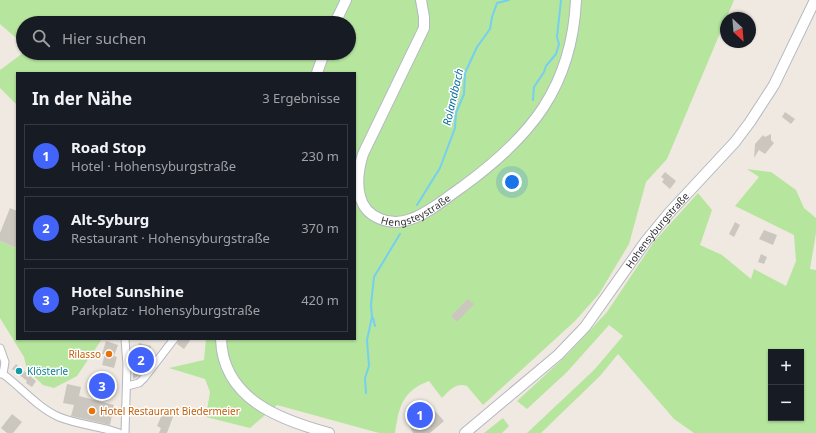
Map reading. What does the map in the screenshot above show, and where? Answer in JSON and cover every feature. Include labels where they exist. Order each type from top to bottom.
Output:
[{"type":"main road","points":[[338,16],[346,0]]},
{"type":"main road","name":"Hengsteystraße","points":[[421,0],[424,28],[360,164],[358,185],[360,197],[370,213],[386,221],[406,221],[432,208],[487,168],[508,150],[529,128],[555,89],[564,67],[571,41],[576,0]]},
{"type":"main road","name":"Hohensyburgstraße","points":[[465,433],[558,355],[585,327],[664,219],[739,137],[774,85],[815,0]]},
{"type":"main road","points":[[316,72],[321,60]]},
{"type":"main road","points":[[221,340],[224,359],[228,370],[242,391],[265,410],[287,420],[329,433]]},
{"type":"street","points":[[125,340],[127,386],[125,433]]},
{"type":"street","points":[[127,386],[139,383],[173,340]]},
{"type":"street","points":[[0,348],[5,362],[2,374],[37,403],[59,417],[119,433]]},
{"type":"green space","points":[[0,0],[734,0],[729,12],[720,12],[720,33],[667,159],[646,182],[629,244],[599,294],[575,321],[483,405],[467,386],[456,386],[442,398],[429,381],[413,390],[403,401],[398,415],[395,433],[379,433],[277,405],[250,428],[206,417],[210,392],[205,379],[169,368],[204,360],[206,340],[356,340],[356,72],[16,72],[16,104],[0,88],[0,70],[16,58],[16,60],[356,60],[356,16],[16,16],[16,38],[0,24]]},
{"type":"green space","points":[[747,169],[771,172],[796,190],[804,208],[816,218],[816,233],[810,269],[816,270],[816,433],[694,433],[674,419],[618,354],[600,376],[541,433],[527,433],[594,370],[623,336],[609,325],[567,372],[527,409],[517,401],[568,354],[607,312],[653,243],[698,193],[712,210],[700,245],[722,255],[751,279],[754,269],[786,286],[796,261],[794,235],[735,206],[759,177]]},
{"type":"green space","points":[[0,241],[16,248],[16,340],[101,340],[77,376],[54,388],[43,385],[27,370],[24,357],[0,318]]},
{"type":"green space","points":[[503,418],[509,426],[502,433],[484,433]]},
{"type":"building","points":[[785,112],[795,119],[791,124],[782,117]]},
{"type":"building","points":[[771,134],[771,140],[774,143],[765,154],[759,150],[754,158],[755,144],[763,135],[765,137]]},
{"type":"building","points":[[665,172],[676,181],[670,189],[662,182],[664,179],[661,177]]},
{"type":"building","points":[[10,208],[16,211],[16,248],[0,241],[0,233]]},
{"type":"building","points":[[735,222],[740,225],[734,237],[729,234]]},
{"type":"building","points":[[764,230],[777,235],[773,245],[759,239]]},
{"type":"building","points":[[761,254],[767,257],[764,264],[758,262]]},
{"type":"building","points":[[468,299],[474,304],[457,322],[451,316]]},
{"type":"building","points":[[179,340],[190,340],[184,349],[177,344]]},
{"type":"building","points":[[106,341],[118,345],[114,356],[117,357],[114,368],[102,365],[105,354],[102,354]]},
{"type":"building","points":[[139,343],[151,346],[149,356],[151,357],[150,362],[140,375],[133,379],[133,365]]},
{"type":"building","points":[[16,364],[36,381],[32,387],[12,369]]},
{"type":"building","name":"Hotel Restaurant Biedermeier","points":[[67,384],[81,387],[79,396],[114,405],[110,425],[71,416],[74,405],[63,403]]},
{"type":"building","points":[[420,401],[433,413],[435,411],[444,421],[430,433],[413,433],[405,417]]},
{"type":"building","points":[[164,410],[174,414],[167,433],[159,433],[161,428],[157,426]]},
{"type":"building","points":[[12,414],[22,422],[13,433],[7,433],[1,428]]},
{"type":"waterway","name":"Rolandbach","points":[[417,205],[440,168],[455,128],[456,113],[464,94],[465,73],[477,47],[490,29],[497,3],[509,0]]},
{"type":"waterway","points":[[533,100],[534,87],[544,72],[546,66],[556,54],[559,44],[557,37],[561,0]]},
{"type":"waterway","name":"Rolandbach","points":[[366,393],[365,378],[369,366],[367,340],[372,317],[371,305],[374,277],[400,234]]},
{"type":"waterway","name":"Rolandbach","points":[[373,318],[375,326]]},
{"type":"place","name":"Rilasso","points":[[109,354]]},
{"type":"place","name":"Alt-Syburg","points":[[141,360]]},
{"type":"place","name":"Klösterle","points":[[19,371]]},
{"type":"place","name":"Hotel Sunshine","points":[[102,386]]},
{"type":"place","name":"Hotel Restaurant Biedermeier","points":[[92,411]]},
{"type":"place","name":"Road Stop","points":[[420,415]]}]
